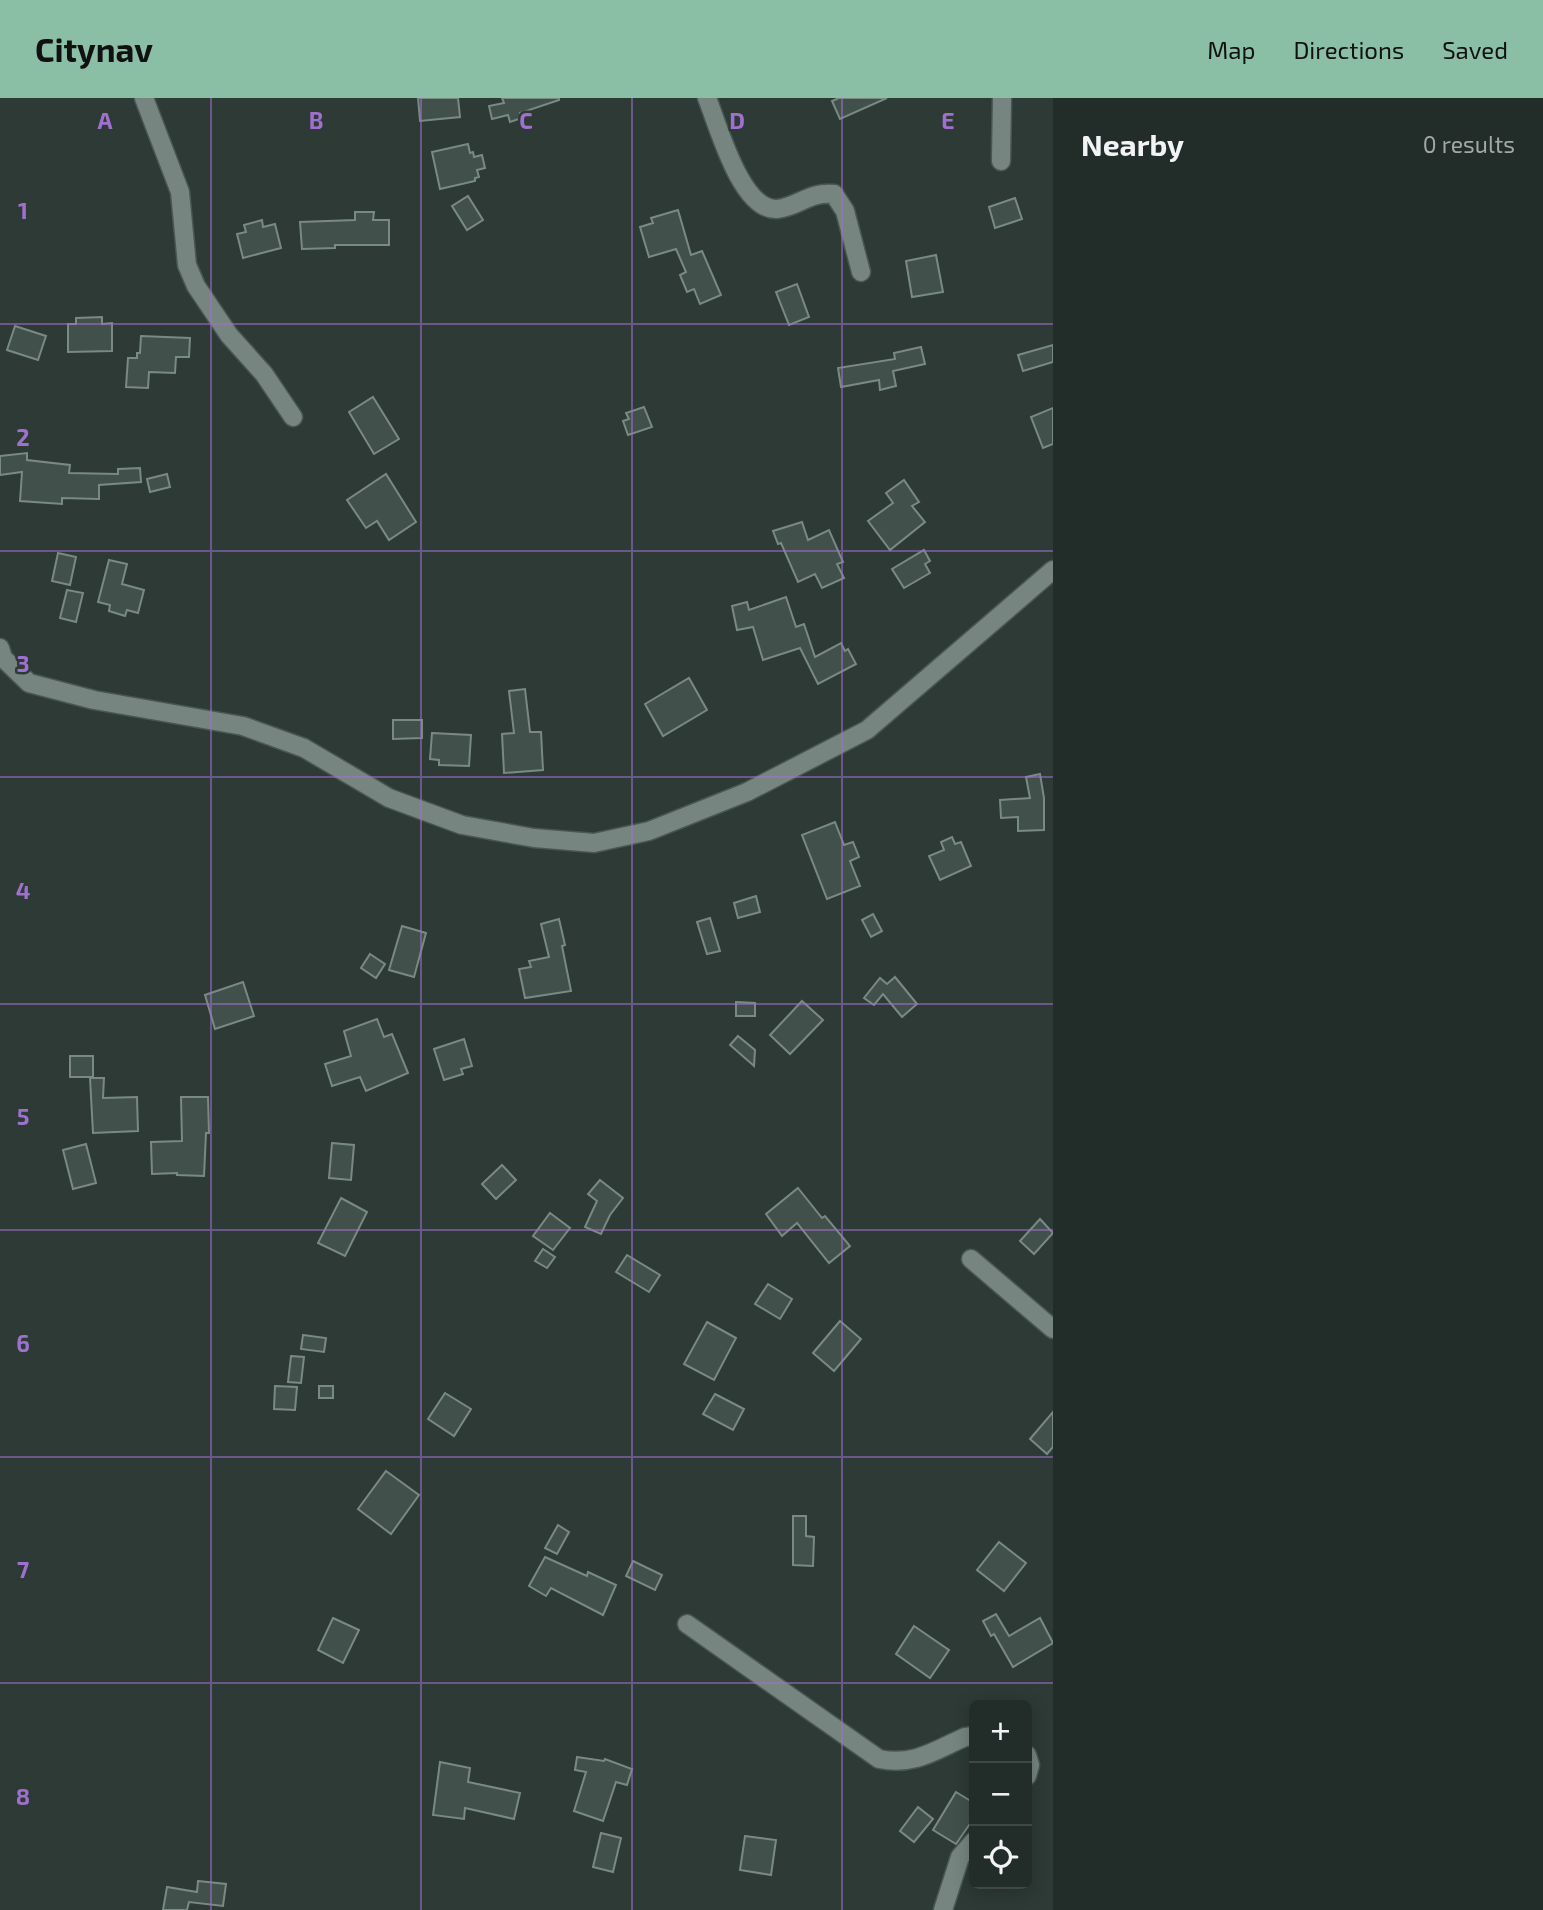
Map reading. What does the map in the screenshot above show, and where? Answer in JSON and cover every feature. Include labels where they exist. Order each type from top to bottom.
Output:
[{"type":"street","points":[[144,98],[180,192],[187,265],[196,286],[229,335],[264,374],[293,417]]},
{"type":"street","points":[[707,98],[741,183],[755,201],[778,209],[822,193],[834,194],[845,211],[861,272]]},
{"type":"street","points":[[1001,161],[1002,98]]},
{"type":"street","points":[[0,648],[3,658],[29,683],[94,700],[243,726],[304,748],[389,798],[462,825],[534,838],[594,843],[649,831],[747,792],[867,730],[1053,570]]},
{"type":"street","points":[[971,1259],[1053,1329]]},
{"type":"street","points":[[687,1624],[879,1759],[896,1763],[915,1759],[969,1737]]},
{"type":"street","points":[[943,1910],[960,1857],[969,1847]]},
{"type":"building","points":[[418,98],[458,98],[460,117],[420,121]]},
{"type":"building","points":[[502,98],[559,100],[520,113],[522,118],[510,122],[508,115],[492,119],[489,106],[504,103]]},
{"type":"building","points":[[839,98],[887,98],[840,119],[832,101]]},
{"type":"building","points":[[468,144],[474,157],[482,155],[485,168],[477,170],[479,177],[475,178],[475,181],[440,189],[432,152]]},
{"type":"building","points":[[468,196],[483,220],[467,230],[452,206]]},
{"type":"building","points":[[1015,198],[1022,219],[995,228],[989,207]]},
{"type":"building","points":[[678,210],[691,255],[702,251],[721,295],[700,304],[694,289],[687,292],[680,275],[686,272],[676,249],[649,257],[640,227],[653,223],[651,218]]},
{"type":"building","points":[[355,212],[374,212],[373,220],[389,220],[389,245],[335,245],[335,248],[302,249],[300,222],[355,220]]},
{"type":"building","points":[[262,220],[263,227],[275,224],[281,248],[243,258],[237,234],[246,232],[244,225]]},
{"type":"building","points":[[936,255],[943,292],[912,297],[906,261]]},
{"type":"building","points":[[797,284],[809,317],[789,325],[776,292]]},
{"type":"building","points":[[102,317],[102,324],[112,323],[112,351],[68,352],[68,324],[76,324],[76,318]]},
{"type":"building","points":[[15,326],[46,336],[38,360],[7,350]]},
{"type":"building","points":[[141,336],[190,338],[189,357],[176,357],[175,373],[149,372],[148,388],[126,387],[128,358],[137,358],[137,353],[140,353]]},
{"type":"building","points":[[1053,345],[1053,362],[1023,371],[1018,355]]},
{"type":"building","points":[[921,347],[925,364],[893,371],[896,386],[880,390],[879,380],[841,387],[838,368],[895,359],[894,353]]},
{"type":"building","points":[[373,397],[399,439],[374,454],[349,412]]},
{"type":"building","points":[[644,407],[652,427],[628,435],[623,421],[629,419],[626,413]]},
{"type":"building","points":[[1053,408],[1053,444],[1043,448],[1031,417]]},
{"type":"building","points":[[27,453],[27,460],[70,465],[69,473],[118,474],[118,469],[140,468],[141,482],[99,485],[99,499],[62,498],[62,504],[20,501],[22,472],[0,475],[0,456]]},
{"type":"building","points":[[167,474],[170,487],[150,492],[147,479]]},
{"type":"building","points":[[386,474],[416,522],[389,540],[377,521],[366,528],[347,500]]},
{"type":"building","points":[[904,480],[919,502],[912,506],[925,522],[890,550],[868,521],[893,503],[886,493]]},
{"type":"building","points":[[802,522],[808,540],[829,530],[843,562],[837,564],[844,578],[822,588],[815,574],[798,582],[773,531]]},
{"type":"building","points":[[924,550],[930,561],[925,564],[930,573],[904,588],[892,569]]},
{"type":"building","points":[[58,553],[76,557],[70,585],[52,581]]},
{"type":"building","points":[[109,560],[127,564],[122,584],[144,590],[138,613],[127,610],[125,616],[109,611],[110,605],[98,602]]},
{"type":"building","points":[[67,590],[83,593],[76,622],[60,618]]},
{"type":"building","points":[[786,597],[796,627],[804,624],[815,657],[841,643],[845,651],[848,649],[856,664],[818,684],[800,648],[763,660],[753,627],[737,630],[732,606],[747,602],[749,610]]},
{"type":"building","points":[[689,678],[707,710],[663,736],[645,704]]},
{"type":"building","points":[[525,689],[530,732],[541,732],[543,770],[504,773],[502,734],[514,733],[509,691]]},
{"type":"building","points":[[393,720],[422,720],[422,738],[393,739]]},
{"type":"building","points":[[432,733],[471,735],[469,766],[439,765],[439,760],[430,759]]},
{"type":"building","points":[[1040,774],[1044,798],[1044,830],[1018,831],[1018,817],[1001,818],[1000,800],[1030,798],[1026,777]]},
{"type":"building","points":[[835,822],[844,845],[853,842],[859,857],[850,861],[860,886],[827,899],[802,835]]},
{"type":"building","points":[[952,837],[955,844],[961,842],[971,866],[940,880],[929,856],[944,850],[941,842]]},
{"type":"building","points":[[756,896],[760,912],[738,918],[734,903]]},
{"type":"building","points":[[873,914],[882,931],[871,937],[862,920]]},
{"type":"building","points":[[710,918],[720,951],[707,954],[697,922]]},
{"type":"building","points":[[559,919],[571,991],[525,998],[519,969],[531,967],[529,961],[549,957],[541,924]]},
{"type":"building","points":[[402,926],[426,933],[414,977],[389,970]]},
{"type":"building","points":[[370,954],[385,964],[376,978],[361,968]]},
{"type":"building","points":[[895,977],[917,1004],[902,1017],[883,994],[874,1005],[864,998],[880,978],[887,984]]},
{"type":"building","points":[[243,982],[254,1016],[215,1029],[205,995]]},
{"type":"building","points":[[802,1001],[823,1020],[790,1054],[770,1035]]},
{"type":"building","points":[[736,1002],[755,1003],[755,1016],[736,1016]]},
{"type":"building","points":[[377,1019],[384,1037],[392,1034],[408,1073],[366,1091],[360,1077],[332,1086],[325,1064],[351,1056],[344,1031]]},
{"type":"building","points":[[738,1036],[755,1050],[754,1066],[730,1045]]},
{"type":"building","points":[[464,1039],[472,1066],[461,1069],[463,1074],[444,1080],[434,1049]]},
{"type":"building","points":[[70,1056],[93,1056],[93,1077],[70,1077]]},
{"type":"building","points":[[90,1078],[104,1078],[103,1098],[137,1097],[138,1131],[93,1133]]},
{"type":"building","points":[[181,1097],[208,1097],[209,1133],[206,1133],[204,1176],[152,1174],[151,1142],[182,1141]]},
{"type":"building","points":[[332,1143],[354,1145],[351,1180],[329,1178]]},
{"type":"building","points":[[86,1144],[96,1183],[73,1189],[63,1150]]},
{"type":"building","points":[[502,1165],[516,1180],[496,1199],[482,1184]]},
{"type":"building","points":[[600,1180],[623,1198],[610,1215],[601,1234],[585,1227],[597,1201],[588,1194]]},
{"type":"building","points":[[798,1188],[822,1218],[825,1216],[850,1246],[829,1263],[797,1223],[782,1236],[766,1214]]},
{"type":"building","points":[[341,1198],[367,1212],[345,1256],[318,1243]]},
{"type":"building","points":[[550,1213],[570,1228],[553,1250],[533,1236]]},
{"type":"building","points":[[1040,1219],[1053,1233],[1034,1254],[1020,1241]]},
{"type":"building","points":[[543,1249],[555,1257],[547,1268],[535,1261]]},
{"type":"building","points":[[627,1255],[660,1275],[649,1292],[616,1272]]},
{"type":"building","points":[[768,1284],[792,1299],[780,1319],[755,1304]]},
{"type":"building","points":[[840,1321],[861,1339],[834,1371],[813,1353]]},
{"type":"building","points":[[707,1322],[736,1338],[714,1380],[684,1364]]},
{"type":"building","points":[[303,1335],[326,1338],[324,1352],[301,1349]]},
{"type":"building","points":[[291,1356],[304,1357],[301,1383],[288,1382]]},
{"type":"building","points":[[275,1386],[297,1387],[295,1410],[274,1409]]},
{"type":"building","points":[[319,1386],[333,1386],[333,1398],[319,1398]]},
{"type":"building","points":[[445,1393],[471,1409],[454,1436],[428,1419]]},
{"type":"building","points":[[715,1394],[744,1409],[733,1430],[703,1414]]},
{"type":"building","points":[[1053,1412],[1053,1447],[1047,1454],[1030,1439]]},
{"type":"building","points":[[386,1471],[419,1495],[391,1534],[358,1509]]},
{"type":"building","points":[[793,1516],[806,1516],[806,1536],[814,1537],[813,1566],[793,1565]]},
{"type":"building","points":[[558,1525],[569,1532],[557,1554],[545,1548]]},
{"type":"building","points":[[999,1542],[1026,1563],[1004,1591],[977,1570]]},
{"type":"building","points":[[545,1557],[587,1576],[588,1572],[616,1585],[603,1615],[551,1588],[546,1596],[529,1586]]},
{"type":"building","points":[[633,1561],[662,1575],[655,1590],[626,1576]]},
{"type":"building","points":[[996,1614],[1009,1636],[1040,1618],[1053,1643],[1013,1667],[994,1634],[991,1636],[983,1621]]},
{"type":"building","points":[[333,1618],[359,1630],[343,1663],[318,1650]]},
{"type":"building","points":[[914,1626],[949,1650],[930,1678],[896,1654]]},
{"type":"building","points":[[577,1757],[605,1759],[632,1769],[627,1785],[616,1782],[603,1821],[574,1811],[586,1772],[575,1770]]},
{"type":"building","points":[[440,1762],[470,1768],[468,1782],[520,1793],[514,1819],[465,1808],[464,1819],[433,1815]]},
{"type":"building","points":[[956,1792],[969,1800],[969,1825],[956,1844],[933,1830]]},
{"type":"building","points":[[918,1807],[933,1819],[914,1842],[900,1831]]},
{"type":"building","points":[[601,1833],[621,1838],[613,1872],[593,1867]]},
{"type":"building","points":[[745,1836],[776,1840],[771,1875],[740,1870]]},
{"type":"building","points":[[198,1881],[226,1884],[223,1906],[189,1902],[187,1910],[163,1910],[167,1887],[197,1892]]}]
